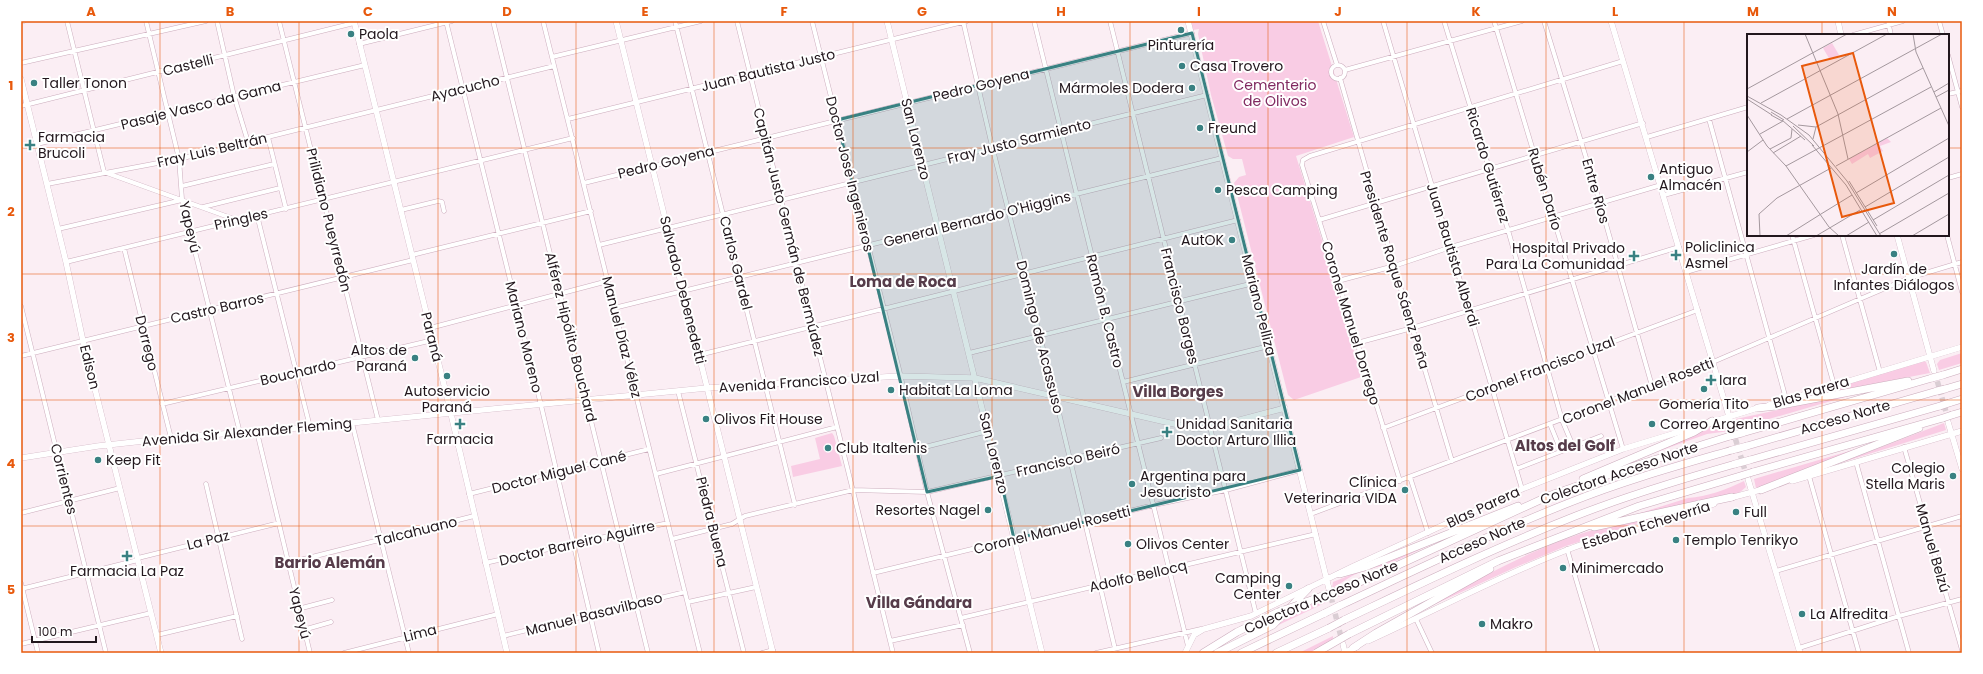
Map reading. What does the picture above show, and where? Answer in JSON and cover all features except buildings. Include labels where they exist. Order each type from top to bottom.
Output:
[{"type":"highway","name":"Colectora Acceso Norte","points":[[1204,653],[1237,632],[1278,612],[1370,578],[1551,495],[1731,433],[1742,433],[1933,374],[1943,375],[1962,369]]},
{"type":"highway","points":[[1758,408],[1933,374]]},
{"type":"highway","name":"Acceso Norte","points":[[1241,653],[1472,543],[1571,502],[1666,469],[1962,384]]},
{"type":"highway","name":"Acceso Norte","points":[[1276,653],[1464,564],[1569,518],[1647,491],[1735,464],[1962,400]]},
{"type":"highway","points":[[1761,490],[1962,412]]},
{"type":"highway","points":[[1316,653],[1349,634],[1434,591],[1527,549],[1639,506],[1744,477],[1753,472],[1947,418]]},
{"type":"highway","points":[[1340,574],[1365,567],[1510,508],[1551,495],[1598,472],[1694,432],[1712,421]]},
{"type":"highway","points":[[1567,533],[1702,502],[1732,497]]},
{"type":"highway","points":[[1353,648],[1376,633],[1527,549]]},
{"type":"highway","points":[[1217,653],[1273,624],[1308,589]]},
{"type":"street","points":[[67,21],[76,51],[104,172],[235,220]]},
{"type":"street","name":"Yapeyú","points":[[146,21],[179,159],[182,200],[240,433]]},
{"type":"street","points":[[21,63],[206,21]]},
{"type":"street","points":[[217,21],[234,96],[248,142]]},
{"type":"street","name":"Prilidiano Pueyrredón","points":[[279,21],[378,420]]},
{"type":"street","points":[[359,44],[452,21]]},
{"type":"street","name":"Alférez Hipólito Bouchard","points":[[493,21],[648,653]]},
{"type":"street","name":"Manuel Díaz Vélez","points":[[543,21],[700,653]]},
{"type":"street","name":"Salvador Debenedetti","points":[[616,21],[773,652]]},
{"type":"street","name":"Carlos Gardel","points":[[675,21],[795,505]]},
{"type":"street","points":[[552,57],[701,21]]},
{"type":"street","name":"Capitán Justo Germán de Bermúdez","points":[[737,21],[893,653]]},
{"type":"street","name":"Doctor José Ingenieros","points":[[812,21],[884,309],[916,449],[970,653]]},
{"type":"street","name":"San Lorenzo","points":[[887,21],[1000,476],[1042,653]]},
{"type":"street","name":"Juan Bautista Justo","points":[[568,119],[964,21]]},
{"type":"street","name":"Domingo de Acassuso","points":[[964,21],[977,86],[1010,210],[1115,651]]},
{"type":"street","name":"Ramón B. Castro","points":[[1034,21],[1189,648]]},
{"type":"street","name":"Francisco Borges","points":[[1110,21],[1256,614]]},
{"type":"street","name":"Mariano Pelliza","points":[[1188,21],[1327,580],[1332,591]]},
{"type":"street","points":[[1323,21],[1336,65]]},
{"type":"street","name":"Juan Bautista Alberdi","points":[[1383,21],[1522,489]]},
{"type":"street","name":"Ricardo Gutiérrez","points":[[1444,21],[1508,230],[1562,420],[1573,446]]},
{"type":"street","name":"Rubén Darío","points":[[1494,21],[1623,449]]},
{"type":"street","points":[[1345,70],[1522,21]]},
{"type":"street","name":"Entre Ríos","points":[[1544,21],[1600,203],[1652,386]]},
{"type":"street","points":[[1611,21],[1698,310],[1728,416],[1731,433]]},
{"type":"street","points":[[1838,21],[1841,34]]},
{"type":"street","points":[[1856,34],[1888,23],[1903,21]]},
{"type":"street","points":[[1939,21],[1943,34]]},
{"type":"street","name":"Castelli","points":[[24,106],[284,42],[354,22]]},
{"type":"street","name":"Paraná","points":[[354,22],[451,413],[485,564],[507,653]]},
{"type":"street","name":"Mariano Moreno","points":[[446,22],[541,405],[599,653]]},
{"type":"street","points":[[1888,23],[1892,34]]},
{"type":"street","name":"Pedro Goyena","points":[[584,183],[1192,33]]},
{"type":"street","points":[[1949,58],[1960,91],[1962,106]]},
{"type":"street","points":[[1358,143],[1470,106],[1623,60]]},
{"type":"street","points":[[1336,65],[1341,66],[1345,70]]},
{"type":"street","points":[[1336,65],[1332,69],[1332,74],[1336,78],[1340,78],[1345,74],[1345,70]]},
{"type":"street","name":"Pasaje Vasco da Gama","points":[[37,144],[365,66]]},
{"type":"street","name":"Ayacucho","points":[[376,110],[554,66]]},
{"type":"street","name":"Presidente Roque Sáenz Peña","points":[[1340,78],[1375,204],[1452,461]]},
{"type":"street","name":"Edison","points":[[21,80],[24,106],[37,144],[66,262],[83,341],[161,653]]},
{"type":"street","points":[[1949,94],[1960,91]]},
{"type":"street","name":"Fray Justo Sarmiento","points":[[599,245],[1207,95]]},
{"type":"street","points":[[1647,137],[1747,108]]},
{"type":"street","name":"Fray Luis Beltrán","points":[[47,184],[179,159],[376,110]]},
{"type":"street","points":[[1709,119],[1786,399]]},
{"type":"street","points":[[1319,220],[1642,124]]},
{"type":"street","points":[[268,137],[286,209]]},
{"type":"street","points":[[394,183],[573,138]]},
{"type":"street","name":"Coronel Manuel Dorrego","points":[[1358,143],[1310,156],[1304,160],[1302,165],[1400,481]]},
{"type":"street","name":"General Bernardo O'Higgins","points":[[614,308],[1222,158]]},
{"type":"street","points":[[182,186],[274,164]]},
{"type":"street","points":[[1664,195],[1747,172]]},
{"type":"street","points":[[1949,178],[1962,174]]},
{"type":"street","name":"Pringles","points":[[66,262],[235,220],[394,183]]},
{"type":"street","points":[[1338,281],[1394,266],[1554,216],[1661,185]]},
{"type":"street","points":[[202,207],[280,188]]},
{"type":"street","points":[[58,229],[182,200]]},
{"type":"street","points":[[400,210],[440,201],[444,211]]},
{"type":"street","points":[[412,258],[591,211]]},
{"type":"street","points":[[257,215],[295,373],[310,427]]},
{"type":"street","points":[[699,355],[1238,220]]},
{"type":"street","points":[[1792,236],[1834,385]]},
{"type":"street","points":[[1686,272],[1810,236]]},
{"type":"street","points":[[1842,236],[1880,372]]},
{"type":"street","points":[[1897,236],[1931,356],[1933,374]]},
{"type":"street","points":[[1947,236],[1962,292]]},
{"type":"street","name":"Dorrego","points":[[124,248],[171,438]]},
{"type":"street","points":[[1357,343],[1679,248]]},
{"type":"street","name":"Castro Barros","points":[[21,356],[143,325],[276,294],[412,258]]},
{"type":"street","name":"Coronel Manuel Rosetti","points":[[1311,514],[1652,386],[1909,278],[1962,262]]},
{"type":"street","points":[[430,328],[608,281]]},
{"type":"street","points":[[969,353],[1254,284]]},
{"type":"street","name":"Corrientes","points":[[21,306],[106,653]]},
{"type":"street","name":"Coronel Francisco Uzal","points":[[1383,428],[1698,310]]},
{"type":"street","name":"Bouchardo","points":[[162,404],[433,340]]},
{"type":"street","points":[[1123,382],[1269,346]]},
{"type":"street","name":"Blas Parera","points":[[1204,629],[1256,614],[1522,489],[1623,449],[1728,416],[1962,347]]},
{"type":"street","name":"Avenida Francisco Uzal","points":[[451,413],[707,388],[826,379],[899,376],[975,378],[1192,428],[1210,428],[1285,408]]},
{"type":"street","name":"Piedra Buena","points":[[678,391],[714,528],[744,653]]},
{"type":"street","name":"Avenida Sir Alexander Fleming","points":[[21,458],[109,445],[171,438],[257,432],[451,413]]},
{"type":"street","points":[[1947,418],[1962,469]]},
{"type":"street","points":[[352,423],[409,653]]},
{"type":"street","points":[[1550,424],[1561,451]]},
{"type":"street","points":[[656,474],[837,427]]},
{"type":"street","points":[[916,449],[988,431]]},
{"type":"street","name":"Esteban Echeverría","points":[[1344,653],[1506,576],[1568,549],[1732,497],[1751,493],[1962,431]]},
{"type":"street","name":"Yapeyú","points":[[257,432],[303,630],[310,653]]},
{"type":"street","points":[[1516,468],[1601,436]]},
{"type":"street","name":"Francisco Beiró","points":[[740,520],[746,516],[853,490],[927,492],[1161,438]]},
{"type":"street","points":[[1558,444],[1570,440]]},
{"type":"street","name":"Manuel Belzú","points":[[1904,447],[1928,526],[1962,650]]},
{"type":"street","name":"Doctor Miguel Cané","points":[[469,494],[649,449]]},
{"type":"street","points":[[1856,462],[1909,653]]},
{"type":"street","name":"Coronel Manuel Rosetti","points":[[873,573],[1085,521],[1226,490],[1300,470]]},
{"type":"street","points":[[1809,476],[1859,653]]},
{"type":"street","points":[[1410,477],[1428,533]]},
{"type":"street","points":[[1744,477],[1751,493],[1776,571],[1799,651],[1899,616],[1962,599]]},
{"type":"street","points":[[206,484],[242,639]]},
{"type":"street","points":[[21,513],[120,488]]},
{"type":"street","name":"Talcahuano","points":[[288,563],[474,516]]},
{"type":"street","points":[[1776,571],[1962,516]]},
{"type":"street","name":"Doctor Barreiro Aguirre","points":[[672,539],[740,520]]},
{"type":"street","name":"La Paz","points":[[22,589],[87,573],[218,537],[279,523]]},
{"type":"street","name":"Doctor Barreiro Aguirre","points":[[485,564],[573,543],[668,523]]},
{"type":"street","name":"Adolfo Bellocq","points":[[961,618],[1316,534]]},
{"type":"street","points":[[1568,549],[1598,653]]},
{"type":"street","points":[[21,583],[38,653]]},
{"type":"street","points":[[688,602],[756,587]]},
{"type":"street","name":"Manuel Basavilbaso","points":[[503,636],[685,592]]},
{"type":"street","points":[[298,609],[332,600]]},
{"type":"street","points":[[21,644],[151,613]]},
{"type":"street","name":"Lima","points":[[344,653],[498,614]]},
{"type":"street","points":[[156,635],[236,616]]},
{"type":"street","points":[[1416,619],[1432,653]]},
{"type":"street","points":[[303,630],[331,622]]},
{"type":"street","points":[[890,641],[963,625]]},
{"type":"street","points":[[1096,653],[1115,651],[1185,632],[1204,629]]},
{"type":"street","points":[[1185,653],[1189,648],[1194,635],[1204,629]]},
{"type":"street","points":[[1343,644],[1344,653]]},
{"type":"street","points":[[762,653],[773,652]]},
{"type":"highlighted area","points":[[1192,33],[1300,470],[1014,539],[1000,476],[927,492],[837,120]]},
{"type":"green space","name":"Cementerio de Olivos","points":[[1191,21],[1318,21],[1354,137],[1296,156],[1335,282],[1361,377],[1294,400],[1288,395],[1234,183],[1239,177],[1246,175],[1242,159],[1233,159],[1228,156],[1211,95],[1198,34],[1199,29],[1193,30]]},
{"type":"green space","points":[[1962,353],[1962,363],[1939,370],[1937,364],[1940,360]]},
{"type":"green space","points":[[1924,361],[1926,362],[1930,373],[1805,397]]},
{"type":"green space","points":[[1869,390],[1738,428],[1736,419]]},
{"type":"green space","points":[[1721,423],[1727,425],[1730,431],[1707,434],[1620,465]]},
{"type":"green space","points":[[1944,423],[1946,430],[1840,463]]},
{"type":"green space","name":"Club Italtenis","points":[[832,433],[842,466],[793,477],[791,466],[820,459],[815,438]]},
{"type":"green space","points":[[1863,447],[1759,487],[1756,488],[1754,479]]},
{"type":"green space","points":[[1744,481],[1746,487],[1739,493],[1633,517],[1637,514],[1688,498],[1717,492]]},
{"type":"green space","points":[[1673,512],[1566,546],[1431,606],[1395,626],[1484,576],[1507,564],[1553,544],[1601,528]]},
{"type":"green space","points":[[1464,529],[1387,565],[1356,574],[1332,588],[1333,582]]},
{"type":"green space","points":[[1403,566],[1249,639],[1289,613],[1356,588]]},
{"type":"green space","points":[[1333,636],[1333,639],[1310,653],[1299,653]]},
{"type":"tunnel","points":[[1935,373],[1948,419]]},
{"type":"tunnel","points":[[1733,431],[1747,477]]},
{"type":"tunnel","points":[[1329,589],[1342,641]]},
{"type":"place","name":"Pinturería","points":[[1181,30]]},
{"type":"place","name":"Paola","points":[[351,34]]},
{"type":"place","name":"Casa Trovero","points":[[1182,66]]},
{"type":"place","name":"Taller Tonon","points":[[34,83]]},
{"type":"place","name":"Mármoles Dodera","points":[[1192,88]]},
{"type":"place","name":"Freund","points":[[1200,128]]},
{"type":"place","name":"Farmacia Brucoli","points":[[30,145]]},
{"type":"place","name":"Antiguo Almacén","points":[[1651,177]]},
{"type":"place","name":"Pesca Camping","points":[[1218,190]]},
{"type":"place","name":"AutOK","points":[[1232,240]]},
{"type":"place","name":"Jardín de Infantes Diálogos","points":[[1894,254]]},
{"type":"place","name":"Policlinica Asmel","points":[[1676,255]]},
{"type":"place","name":"Hospital Privado Para La Comunidad","points":[[1634,256]]},
{"type":"place","name":"Altos de Paraná","points":[[415,358]]},
{"type":"place","name":"Autoservicio Paraná","points":[[447,376]]},
{"type":"place","name":"Iara","points":[[1711,380]]},
{"type":"place","name":"Gomería Tito","points":[[1704,389]]},
{"type":"place","name":"Habitat La Loma","points":[[891,390]]},
{"type":"place","name":"Olivos Fit House","points":[[706,419]]},
{"type":"place","name":"Farmacia","points":[[460,424]]},
{"type":"place","name":"Correo Argentino","points":[[1652,424]]},
{"type":"place","name":"Unidad Sanitaria Doctor Arturo Illia","points":[[1167,432]]},
{"type":"place","name":"Club Italtenis","points":[[828,448]]},
{"type":"place","name":"Keep Fit","points":[[98,460]]},
{"type":"place","name":"Colegio Stella Maris","points":[[1953,476]]},
{"type":"place","name":"Argentina para Jesucristo","points":[[1132,484]]},
{"type":"place","name":"Clínica Veterinaria VIDA","points":[[1405,490]]},
{"type":"place","name":"Resortes Nagel","points":[[988,510]]},
{"type":"place","name":"Full","points":[[1736,512]]},
{"type":"place","name":"Templo Tenrikyo","points":[[1676,540]]},
{"type":"place","name":"Olivos Center","points":[[1128,544]]},
{"type":"place","name":"Farmacia La Paz","points":[[127,556]]},
{"type":"place","name":"Minimercado","points":[[1563,568]]},
{"type":"place","name":"Camping Center","points":[[1289,586]]},
{"type":"place","name":"La Alfredita","points":[[1802,614]]},
{"type":"place","name":"Makro","points":[[1482,624]]},
{"type":"district","name":"Loma de Roca","points":[[903,281]]},
{"type":"district","name":"Villa Borges","points":[[1178,391]]},
{"type":"district","name":"Altos del Golf","points":[[1565,445]]},
{"type":"district","name":"Barrio Alemán","points":[[330,562]]},
{"type":"district","name":"Villa Gándara","points":[[919,602]]}]
